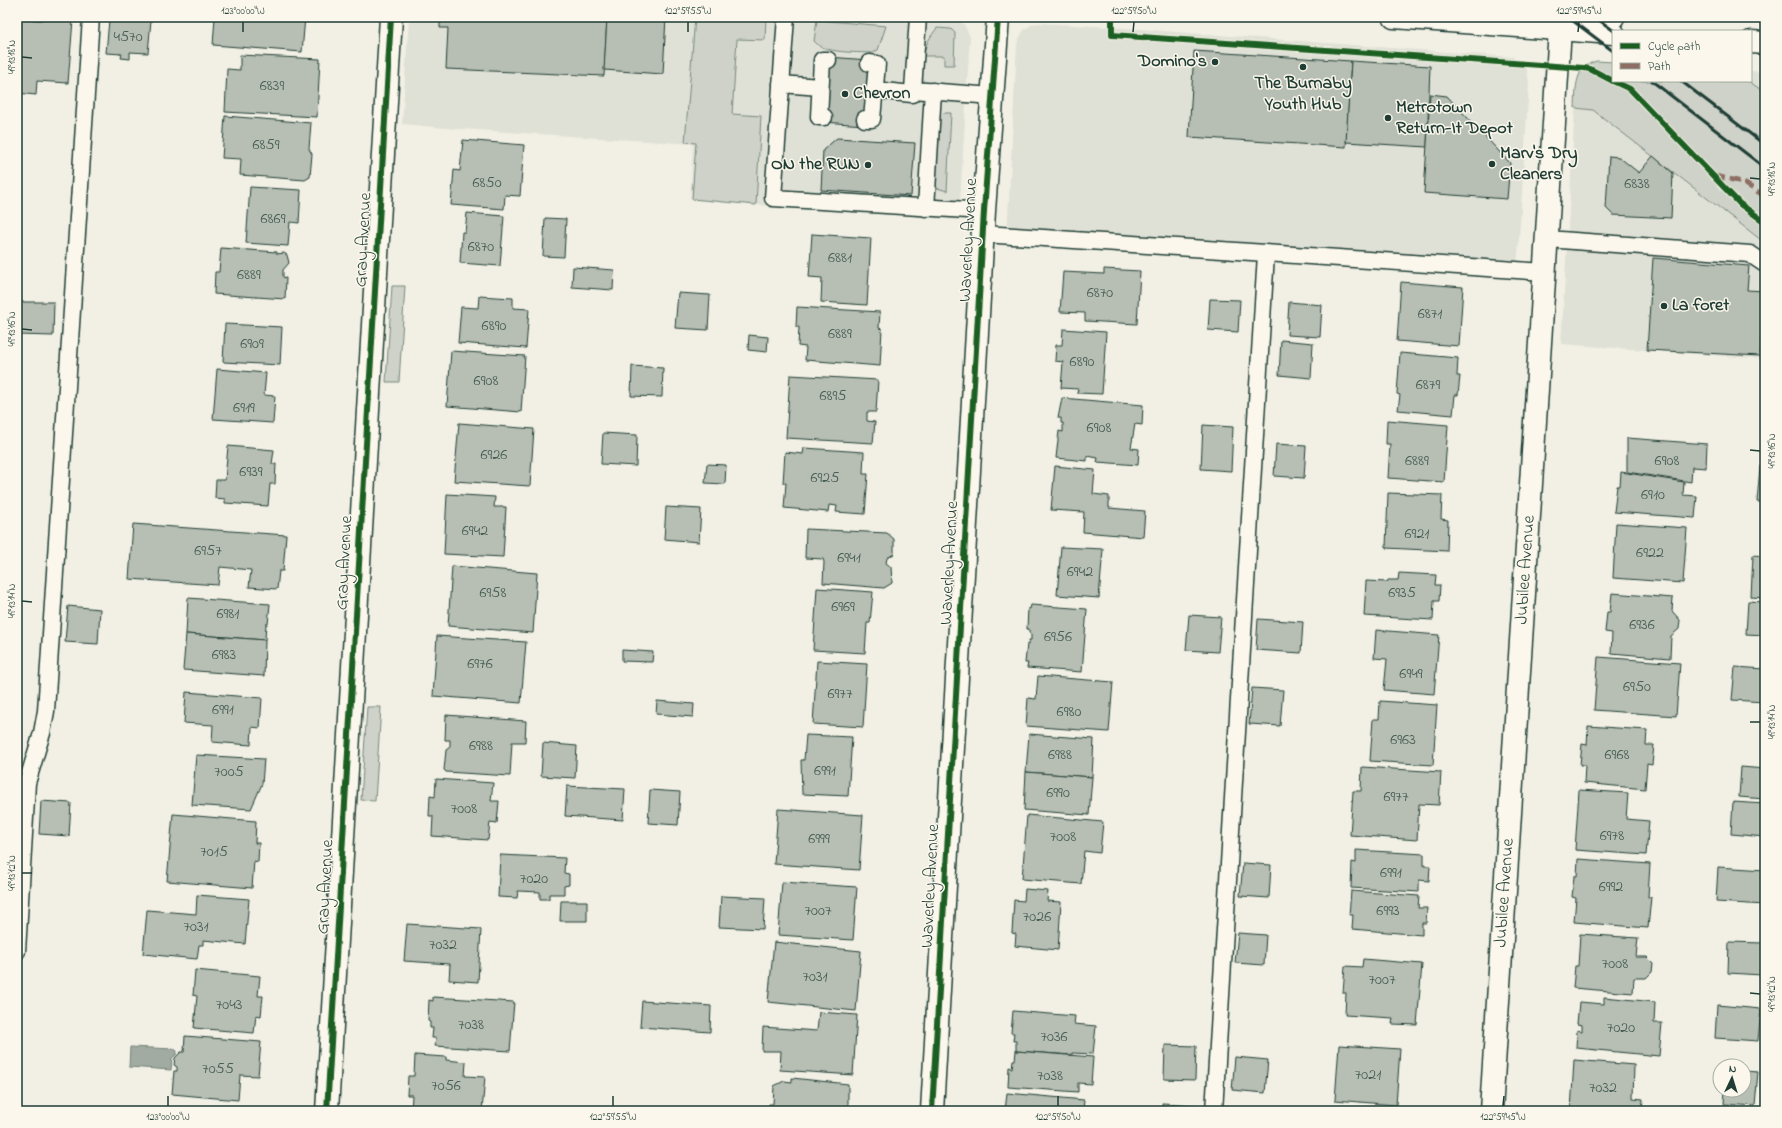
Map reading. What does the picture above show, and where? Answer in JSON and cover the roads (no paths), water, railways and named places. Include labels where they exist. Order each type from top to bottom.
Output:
[{"type":"street","name":"Gray Avenue","points":[[327,1111],[391,17]]},
{"type":"street","name":"Waverley Avenue","points":[[932,1111],[984,234],[984,212],[998,17]]},
{"type":"street","points":[[1394,17],[1560,29],[1609,27]]},
{"type":"street","name":"Jubilee Avenue","points":[[1491,1111],[1560,29]]},
{"type":"street","points":[[1752,42],[1765,44]]},
{"type":"lane","points":[[17,951],[27,783],[42,733],[46,711],[91,17]]},
{"type":"lane","points":[[786,17],[773,198],[984,212]]},
{"type":"lane","points":[[871,90],[912,94],[918,17]]},
{"type":"lane","points":[[824,117],[819,117],[823,87],[822,60],[828,60]]},
{"type":"lane","points":[[865,119],[872,120],[871,90],[877,64],[869,63]]},
{"type":"lane","points":[[781,84],[823,87]]},
{"type":"lane","points":[[913,90],[993,96]]},
{"type":"lane","points":[[926,208],[933,91]]},
{"type":"lane","points":[[984,234],[1545,272]]},
{"type":"lane","points":[[1547,239],[1750,254],[1765,264]]},
{"type":"lane","points":[[1214,1111],[1266,254]]},
{"type":"railway","points":[[1568,17],[1612,50]]},
{"type":"railway","points":[[1595,17],[1613,30]]},
{"type":"railway","points":[[1653,82],[1765,168]]},
{"type":"railway","points":[[1682,82],[1765,145]]},
{"type":"place","name":"Domino's","points":[[1215,62]]},
{"type":"place","name":"The Burnaby Youth Hub","points":[[1303,67]]},
{"type":"place","name":"Chevron","points":[[845,94]]},
{"type":"place","name":"Metrotown Return-It Depot","points":[[1388,118]]},
{"type":"place","name":"Marv's Dry Cleaners","points":[[1492,164]]},
{"type":"place","name":"ON the RUN","points":[[868,165]]},
{"type":"place","name":"La foret","points":[[1664,306]]}]
